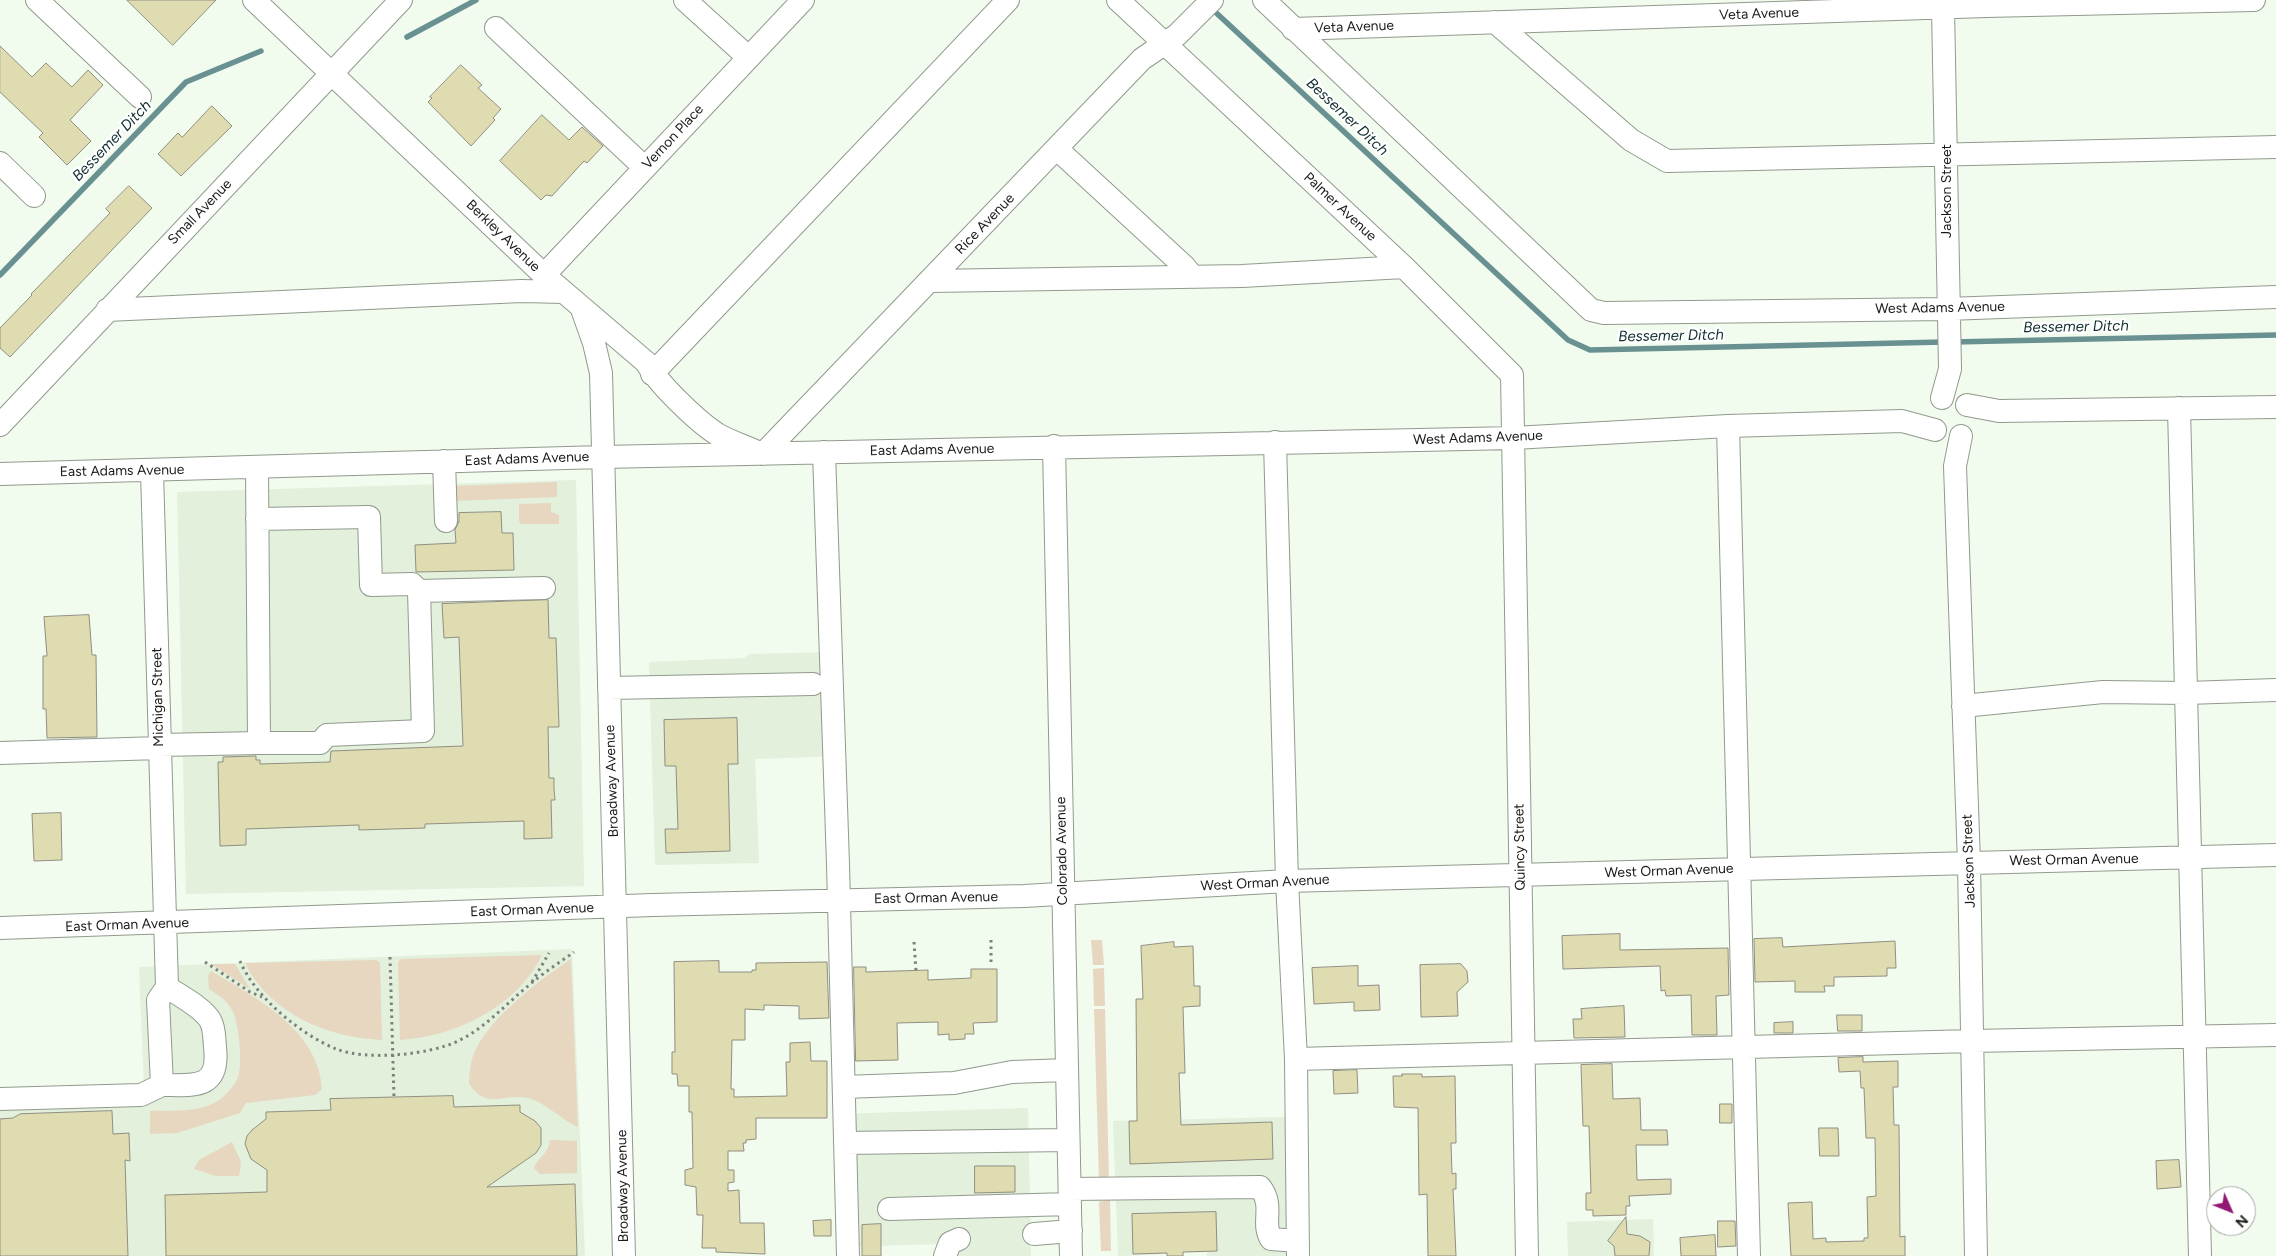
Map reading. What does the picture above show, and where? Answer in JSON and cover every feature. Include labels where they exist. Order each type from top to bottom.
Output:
[{"type":"street","points":[[37,0],[140,97]]},
{"type":"street","name":"Berkley Avenue","points":[[254,0],[544,275],[647,363],[652,374],[716,433],[763,454]]},
{"type":"street","name":"Small Avenue","points":[[0,425],[401,0]]},
{"type":"street","points":[[685,0],[748,57]]},
{"type":"street","name":"Vernon Place","points":[[544,275],[803,0]]},
{"type":"street","points":[[652,374],[1008,0]]},
{"type":"street","name":"Palmer Avenue","points":[[1118,0],[1404,267],[1512,375],[1514,438]]},
{"type":"street","points":[[1264,0],[1293,29]]},
{"type":"street","name":"Veta Avenue","points":[[1293,29],[1943,8],[1985,2],[2254,0]]},
{"type":"street","name":"Rice Avenue","points":[[763,454],[1142,59],[1162,43],[1177,35],[1205,6]]},
{"type":"street","name":"Jackson Street","points":[[1943,8],[1947,156],[1947,318],[1955,466],[1969,863],[1976,1256]]},
{"type":"street","points":[[1495,22],[1631,140],[1667,161],[2276,147]]},
{"type":"street","points":[[496,28],[645,168]]},
{"type":"street","name":"West Adams Avenue","points":[[1293,29],[1591,310],[1604,313],[1947,318],[2276,297]]},
{"type":"street","points":[[1057,149],[1184,266],[1193,277]]},
{"type":"street","points":[[0,164],[34,196]]},
{"type":"street","points":[[931,281],[1193,277],[1404,267]]},
{"type":"street","points":[[107,310],[521,291],[564,292]]},
{"type":"street","name":"Broadway Avenue","points":[[582,309],[594,343],[601,373],[602,457],[617,907],[624,1256]]},
{"type":"street","name":"West Adams Avenue","points":[[1054,446],[1514,438],[1728,426],[1902,422],[1999,411],[2276,407]]},
{"type":"street","points":[[2179,408],[2200,1256]]},
{"type":"street","points":[[1728,426],[1750,1256]]},
{"type":"street","name":"Quincy Street","points":[[1514,438],[1527,1256]]},
{"type":"street","points":[[889,1209],[1260,1186],[1267,1196],[1268,1233],[1272,1239],[1298,1248],[1296,1059],[1287,880],[1275,442]]},
{"type":"street","name":"East Adams Avenue","points":[[0,474],[1054,446]]},
{"type":"street","name":"Colorado Avenue","points":[[1054,446],[1071,1256]]},
{"type":"street","points":[[824,452],[839,900],[848,1256]]},
{"type":"street","points":[[444,461],[446,520]]},
{"type":"street","points":[[257,468],[258,744]]},
{"type":"street","name":"Michigan Street","points":[[152,471],[167,987]]},
{"type":"street","points":[[0,753],[320,743],[327,736],[423,731],[419,591],[412,584],[371,585],[369,517],[257,519]]},
{"type":"street","points":[[419,591],[544,588]]},
{"type":"street","points":[[609,688],[813,684]]},
{"type":"street","points":[[1963,706],[2103,692],[2187,693],[2276,690]]},
{"type":"street","name":"West Orman Avenue","points":[[1063,894],[1287,880],[2276,855]]},
{"type":"street","name":"East Orman Avenue","points":[[0,928],[1063,894]]},
{"type":"street","points":[[0,1099],[141,1095],[162,1085],[198,1085],[207,1079],[217,1064],[211,1021],[167,987],[158,1000],[162,1085]]},
{"type":"street","points":[[1296,1059],[2276,1035]]},
{"type":"street","points":[[844,1087],[954,1083],[1012,1072],[1067,1070]]},
{"type":"street","points":[[845,1143],[1068,1140]]},
{"type":"street","points":[[1034,1234],[1071,1231]]},
{"type":"street","points":[[945,1256],[950,1243],[959,1239]]},
{"type":"path","points":[[991,940],[991,966]]},
{"type":"path","points":[[914,942],[916,971]]},
{"type":"path","points":[[205,962],[250,992],[262,997],[316,1039],[338,1050],[367,1055],[424,1052],[458,1041],[481,1027],[530,984],[574,952]]},
{"type":"path","points":[[530,984],[549,953]]},
{"type":"path","points":[[390,957],[394,1097]]},
{"type":"path","points":[[240,961],[251,982],[262,997]]},
{"type":"shaded area","points":[[576,480],[584,886],[186,894],[177,492]]},
{"type":"shaded area","points":[[557,482],[557,497],[453,501],[453,486]]},
{"type":"shaded area","points":[[551,503],[551,512],[559,515],[559,524],[521,524],[519,521],[519,504]]},
{"type":"shaded area","points":[[837,652],[843,756],[755,759],[759,863],[655,865],[649,662],[745,658],[749,654]]},
{"type":"shaded area","points":[[1091,940],[1102,940],[1104,965],[1093,965]]},
{"type":"shaded area","points":[[572,949],[585,1256],[0,1256],[0,1093],[144,1088],[139,967]]},
{"type":"shaded area","points":[[542,955],[531,973],[517,989],[501,1004],[483,1016],[442,1033],[400,1040],[398,962],[401,959]]},
{"type":"shaded area","points":[[571,959],[578,1127],[534,1100],[519,1097],[489,1099],[475,1091],[469,1083],[474,1053],[483,1036],[518,999]]},
{"type":"shaded area","points":[[376,960],[380,963],[382,1040],[342,1034],[303,1020],[285,1009],[270,996],[256,981],[245,963]]},
{"type":"shaded area","points":[[211,964],[235,964],[250,989]]},
{"type":"shaded area","points":[[1104,968],[1105,1006],[1094,1006],[1093,969]]},
{"type":"shaded area","points":[[211,971],[265,1005],[297,1033],[310,1049],[318,1068],[322,1089],[315,1095],[246,1103],[240,1113],[177,1133],[150,1134],[150,1111],[185,1110],[210,1105],[224,1096],[238,1078],[240,1053],[237,1024],[228,1003],[209,989],[208,976]]},
{"type":"shaded area","points":[[1094,1009],[1105,1009],[1109,1182],[1099,1180]]},
{"type":"shaded area","points":[[1028,1108],[1031,1256],[937,1256],[937,1244],[841,1247],[838,1114]]},
{"type":"shaded area","points":[[1285,1117],[1288,1256],[1207,1256],[1207,1252],[1118,1256],[1113,1121]]},
{"type":"shaded area","points":[[550,1140],[577,1141],[577,1173],[540,1174],[534,1168],[548,1149]]},
{"type":"shaded area","points":[[232,1142],[241,1162],[239,1176],[216,1176],[194,1169],[199,1160]]},
{"type":"shaded area","points":[[1110,1199],[1111,1251],[1101,1251],[1099,1202]]},
{"type":"shaded area","points":[[1653,1219],[1654,1256],[1568,1256],[1567,1222]]},
{"type":"building","points":[[127,0],[216,0],[173,45]]},
{"type":"building","points":[[0,46],[32,77],[46,63],[72,87],[88,70],[103,85],[70,120],[91,141],[67,165],[39,137],[43,133],[0,92]]},
{"type":"building","points":[[461,65],[482,85],[478,88],[501,109],[493,118],[495,120],[471,146],[428,102],[432,98],[430,97]]},
{"type":"building","points":[[212,106],[232,126],[181,176],[158,154],[178,133],[182,137]]},
{"type":"building","points":[[542,115],[569,140],[582,127],[603,146],[587,163],[584,161],[552,196],[546,195],[541,200],[500,161]]},
{"type":"building","points":[[129,186],[152,208],[10,357],[0,348],[0,328],[110,213],[106,209]]},
{"type":"building","points":[[501,512],[502,533],[513,533],[514,570],[416,572],[415,545],[456,543],[455,530],[459,521],[459,513]]},
{"type":"building","points":[[548,600],[549,638],[556,638],[559,727],[548,727],[549,778],[554,778],[555,800],[551,800],[552,838],[524,839],[524,821],[425,824],[425,828],[359,830],[359,825],[246,829],[246,845],[220,846],[218,762],[223,762],[223,757],[256,756],[256,760],[260,760],[260,764],[330,762],[331,751],[463,746],[459,637],[444,638],[442,604]]},
{"type":"building","points":[[89,615],[92,655],[96,655],[97,737],[47,738],[46,709],[43,709],[43,656],[47,656],[44,617]]},
{"type":"building","points":[[737,718],[738,764],[728,764],[730,851],[666,853],[665,829],[678,829],[676,766],[665,766],[664,720]]},
{"type":"building","points":[[61,813],[62,860],[34,861],[32,814]]},
{"type":"building","points":[[1620,934],[1620,950],[1728,948],[1729,995],[1716,996],[1717,1035],[1692,1035],[1691,995],[1666,996],[1665,990],[1661,991],[1660,966],[1563,969],[1562,936]]},
{"type":"building","points":[[1782,938],[1783,947],[1895,941],[1896,968],[1887,968],[1887,976],[1834,977],[1834,986],[1824,986],[1825,992],[1795,992],[1795,981],[1755,982],[1754,939]]},
{"type":"building","points":[[1174,942],[1174,947],[1193,946],[1194,986],[1200,986],[1200,1006],[1183,1007],[1185,1073],[1179,1073],[1181,1125],[1272,1122],[1273,1159],[1130,1164],[1129,1121],[1137,1121],[1136,999],[1143,999],[1141,946]]},
{"type":"building","points":[[719,961],[719,972],[752,972],[752,970],[756,970],[756,963],[827,962],[829,1018],[799,1019],[799,1006],[764,1005],[764,1010],[745,1009],[745,1040],[732,1040],[731,1089],[734,1089],[734,1097],[787,1096],[786,1062],[790,1062],[790,1043],[810,1042],[811,1061],[827,1061],[827,1118],[756,1118],[756,1139],[746,1140],[746,1143],[743,1143],[744,1151],[728,1151],[728,1170],[734,1170],[734,1182],[728,1183],[728,1191],[739,1190],[740,1223],[764,1223],[765,1254],[716,1252],[716,1248],[702,1248],[703,1215],[697,1215],[696,1187],[685,1185],[685,1170],[693,1168],[692,1112],[689,1112],[689,1086],[678,1086],[677,1074],[672,1074],[672,1052],[675,1052],[674,962]]},
{"type":"building","points":[[1461,964],[1467,971],[1468,982],[1457,992],[1458,1016],[1421,1017],[1420,965]]},
{"type":"building","points":[[1358,966],[1358,986],[1379,985],[1380,1010],[1354,1011],[1354,1002],[1314,1004],[1312,968]]},
{"type":"building","points":[[854,967],[866,967],[866,972],[928,970],[928,980],[971,978],[971,969],[997,969],[997,1022],[973,1023],[974,1034],[965,1034],[965,1039],[949,1040],[949,1034],[938,1035],[938,1022],[897,1023],[898,1060],[856,1061]]},
{"type":"building","points":[[1624,1006],[1625,1037],[1574,1038],[1573,1019],[1582,1019],[1581,1009]]},
{"type":"building","points":[[1837,1015],[1862,1015],[1862,1031],[1838,1031]]},
{"type":"building","points":[[1793,1022],[1793,1033],[1774,1033],[1774,1023]]},
{"type":"building","points":[[1863,1057],[1863,1062],[1898,1061],[1898,1087],[1893,1087],[1894,1125],[1899,1125],[1900,1237],[1905,1236],[1905,1256],[1791,1256],[1788,1203],[1812,1202],[1813,1239],[1826,1238],[1826,1242],[1864,1241],[1864,1238],[1868,1238],[1867,1197],[1876,1196],[1875,1138],[1866,1138],[1864,1088],[1861,1088],[1860,1071],[1839,1072],[1838,1058]]},
{"type":"building","points":[[1612,1064],[1613,1099],[1640,1098],[1641,1130],[1667,1130],[1668,1145],[1636,1145],[1637,1180],[1671,1179],[1671,1194],[1629,1196],[1630,1206],[1626,1206],[1626,1215],[1593,1216],[1593,1210],[1586,1210],[1586,1193],[1591,1193],[1589,1126],[1583,1126],[1581,1065]]},
{"type":"building","points":[[1357,1070],[1358,1093],[1334,1094],[1333,1071]]},
{"type":"building","points":[[1402,1074],[1422,1074],[1422,1077],[1455,1076],[1456,1143],[1451,1143],[1452,1174],[1456,1173],[1456,1189],[1453,1189],[1456,1256],[1428,1256],[1427,1194],[1419,1195],[1418,1108],[1394,1107],[1393,1076],[1402,1076]]},
{"type":"building","points":[[453,1096],[454,1107],[520,1105],[520,1112],[535,1121],[541,1128],[541,1145],[536,1153],[487,1187],[575,1184],[577,1256],[166,1256],[165,1195],[267,1192],[267,1170],[251,1159],[245,1144],[247,1136],[252,1130],[266,1119],[266,1112],[331,1110],[330,1099]]},
{"type":"building","points":[[1720,1104],[1732,1104],[1732,1123],[1720,1123]]},
{"type":"building","points":[[112,1111],[113,1134],[129,1133],[130,1161],[125,1160],[128,1256],[0,1256],[0,1119],[13,1118],[20,1114]]},
{"type":"building","points":[[1819,1128],[1838,1128],[1839,1156],[1820,1156]]},
{"type":"building","points":[[2179,1160],[2181,1187],[2157,1189],[2156,1161]]},
{"type":"building","points":[[975,1166],[1015,1166],[1015,1192],[975,1193]]},
{"type":"building","points":[[1216,1212],[1217,1251],[1183,1252],[1183,1256],[1167,1256],[1167,1253],[1133,1254],[1132,1214]]},
{"type":"building","points":[[1626,1217],[1627,1234],[1640,1236],[1650,1242],[1649,1256],[1615,1256],[1614,1246],[1608,1241]]},
{"type":"building","points":[[831,1220],[831,1236],[814,1236],[813,1221]]},
{"type":"building","points":[[1718,1221],[1735,1221],[1736,1246],[1718,1247]]},
{"type":"building","points":[[881,1224],[881,1256],[862,1256],[862,1225]]},
{"type":"building","points":[[1715,1235],[1716,1256],[1681,1256],[1680,1238]]},
{"type":"waterway","name":"Bessemer Ditch","points":[[407,37],[476,0]]},
{"type":"waterway","name":"Bessemer Ditch","points":[[1211,8],[1568,340],[1590,350],[1944,342]]},
{"type":"waterway","name":"Bessemer Ditch","points":[[0,275],[186,82],[261,51]]},
{"type":"waterway","name":"Bessemer Ditch","points":[[1953,342],[2276,335]]}]
